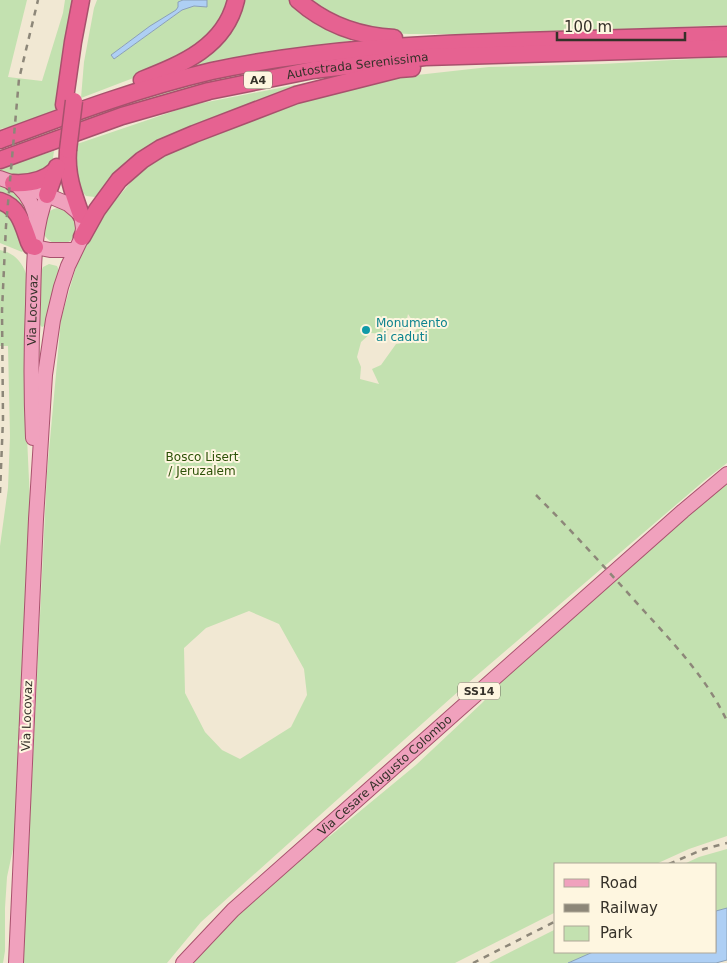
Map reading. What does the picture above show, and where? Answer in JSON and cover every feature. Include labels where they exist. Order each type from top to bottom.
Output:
[{"type":"highway","points":[[75,105],[76,24],[82,0]]},
{"type":"highway","points":[[47,195],[64,151],[75,105],[82,39],[91,0]]},
{"type":"highway","points":[[75,105],[171,69],[195,56],[206,48],[223,30],[232,14],[236,0]]},
{"type":"highway","points":[[298,0],[332,23],[364,35],[464,42]]},
{"type":"highway","name":"Autostrada Serenissima","points":[[0,140],[75,105],[212,71],[261,62],[345,50],[464,42],[727,35]]},
{"type":"highway","name":"Autostrada Serenissima","points":[[0,160],[122,116],[209,91],[322,68],[425,57],[727,48]]},
{"type":"highway","points":[[78,244],[97,210],[119,180],[142,160],[178,140],[274,103],[319,89],[399,69],[476,62],[526,54]]},
{"type":"highway","points":[[64,151],[68,177],[80,215]]},
{"type":"highway","points":[[6,181],[33,182],[50,176],[56,170]]},
{"type":"highway","points":[[0,201],[10,205],[18,215],[31,246],[35,247]]},
{"type":"main road","points":[[6,181],[68,204],[80,215]]},
{"type":"main road","points":[[6,181],[22,190],[29,198],[35,214],[37,227]]},
{"type":"main road","name":"Via Locovaz","points":[[36,519],[32,435],[35,247],[39,215],[47,195]]},
{"type":"main road","name":"Via Locovaz","points":[[16,963],[36,519],[45,375],[53,320],[61,288],[83,228],[80,215]]},
{"type":"main road","points":[[35,247],[50,250],[78,244]]},
{"type":"main road","name":"Via Cesare Augusto Colombo","points":[[183,963],[233,910],[654,536],[727,474]]},
{"type":"main road","name":"Via Locovaz","points":[[10,963],[18,914]]},
{"type":"green space","points":[[0,0],[27,0],[8,77],[42,81],[63,13],[65,0],[76,0],[59,108],[30,123],[0,129]]},
{"type":"green space","points":[[97,0],[183,0],[178,2],[176,10],[121,47],[114,59],[185,8],[194,6],[206,7],[207,0],[231,0],[229,8],[202,46],[136,77],[81,98],[84,62]]},
{"type":"green space","points":[[241,0],[290,0],[351,38],[351,41],[229,60],[179,71]]},
{"type":"green space","points":[[306,0],[727,0],[727,25],[506,34],[370,32],[350,26]]},
{"type":"green space","name":"Bosco Lisert / Jeruzalem","points":[[727,57],[727,463],[461,689],[201,922],[167,963],[23,963],[47,473],[61,319],[78,260],[108,209],[143,168],[192,139],[258,114],[399,77],[489,67],[602,64]],"holes":[[[408,314],[414,323],[422,322],[409,342],[396,344],[381,365],[372,369],[379,384],[360,379],[361,367],[357,357],[361,342],[371,333],[385,334],[389,329],[381,328],[392,318],[397,322],[399,331],[405,328]],[[249,611],[279,624],[304,669],[307,695],[291,727],[240,759],[222,750],[205,732],[185,693],[184,648],[206,628]]]},
{"type":"green space","points":[[235,75],[246,76],[76,127],[77,119],[148,96]]},
{"type":"green space","points":[[336,77],[238,109],[95,197],[86,196],[78,188],[74,145],[192,105]]},
{"type":"green space","points":[[57,125],[56,135],[16,151],[17,140]]},
{"type":"green space","points":[[54,151],[52,165],[22,180],[0,172],[0,168]]},
{"type":"green space","points":[[0,184],[9,187],[23,199],[32,225],[0,196]]},
{"type":"green space","points":[[0,206],[9,211],[25,249],[22,252],[0,243]]},
{"type":"green space","points":[[60,208],[73,213],[78,226],[73,239],[60,244],[47,239],[42,226],[47,213]]},
{"type":"green space","points":[[0,250],[10,253],[17,259],[27,277],[27,437],[31,523],[19,821],[7,877],[3,963],[0,963],[0,546],[8,488],[10,436],[8,346],[0,346]]},
{"type":"green space","points":[[49,264],[57,266],[60,273],[47,325],[42,327],[39,324],[40,274],[43,267]]},
{"type":"green space","points":[[727,482],[727,836],[689,849],[658,863],[554,863],[554,913],[455,963],[188,963],[316,842],[330,836],[416,765],[482,703],[514,669]]},
{"type":"green space","points":[[727,849],[727,908],[717,911],[717,863],[686,863],[699,857]]},
{"type":"green space","points":[[554,930],[554,953],[591,953],[568,963],[489,963]]},
{"type":"water","points":[[183,0],[207,0],[207,7],[194,6],[182,10],[114,59],[111,55],[150,26],[176,10],[178,2]]},
{"type":"water","points":[[727,908],[727,960],[716,963],[568,963],[591,953],[717,953],[717,911]]},
{"type":"railway","points":[[0,493],[3,419],[2,310],[6,226],[19,79],[38,0]]},
{"type":"railway","points":[[536,495],[679,650],[710,691],[727,721]]},
{"type":"railway","points":[[671,863],[704,849],[727,843]]},
{"type":"railway","points":[[473,963],[554,922]]},
{"type":"place","name":"Monumento ai caduti","points":[[366,330]]}]
